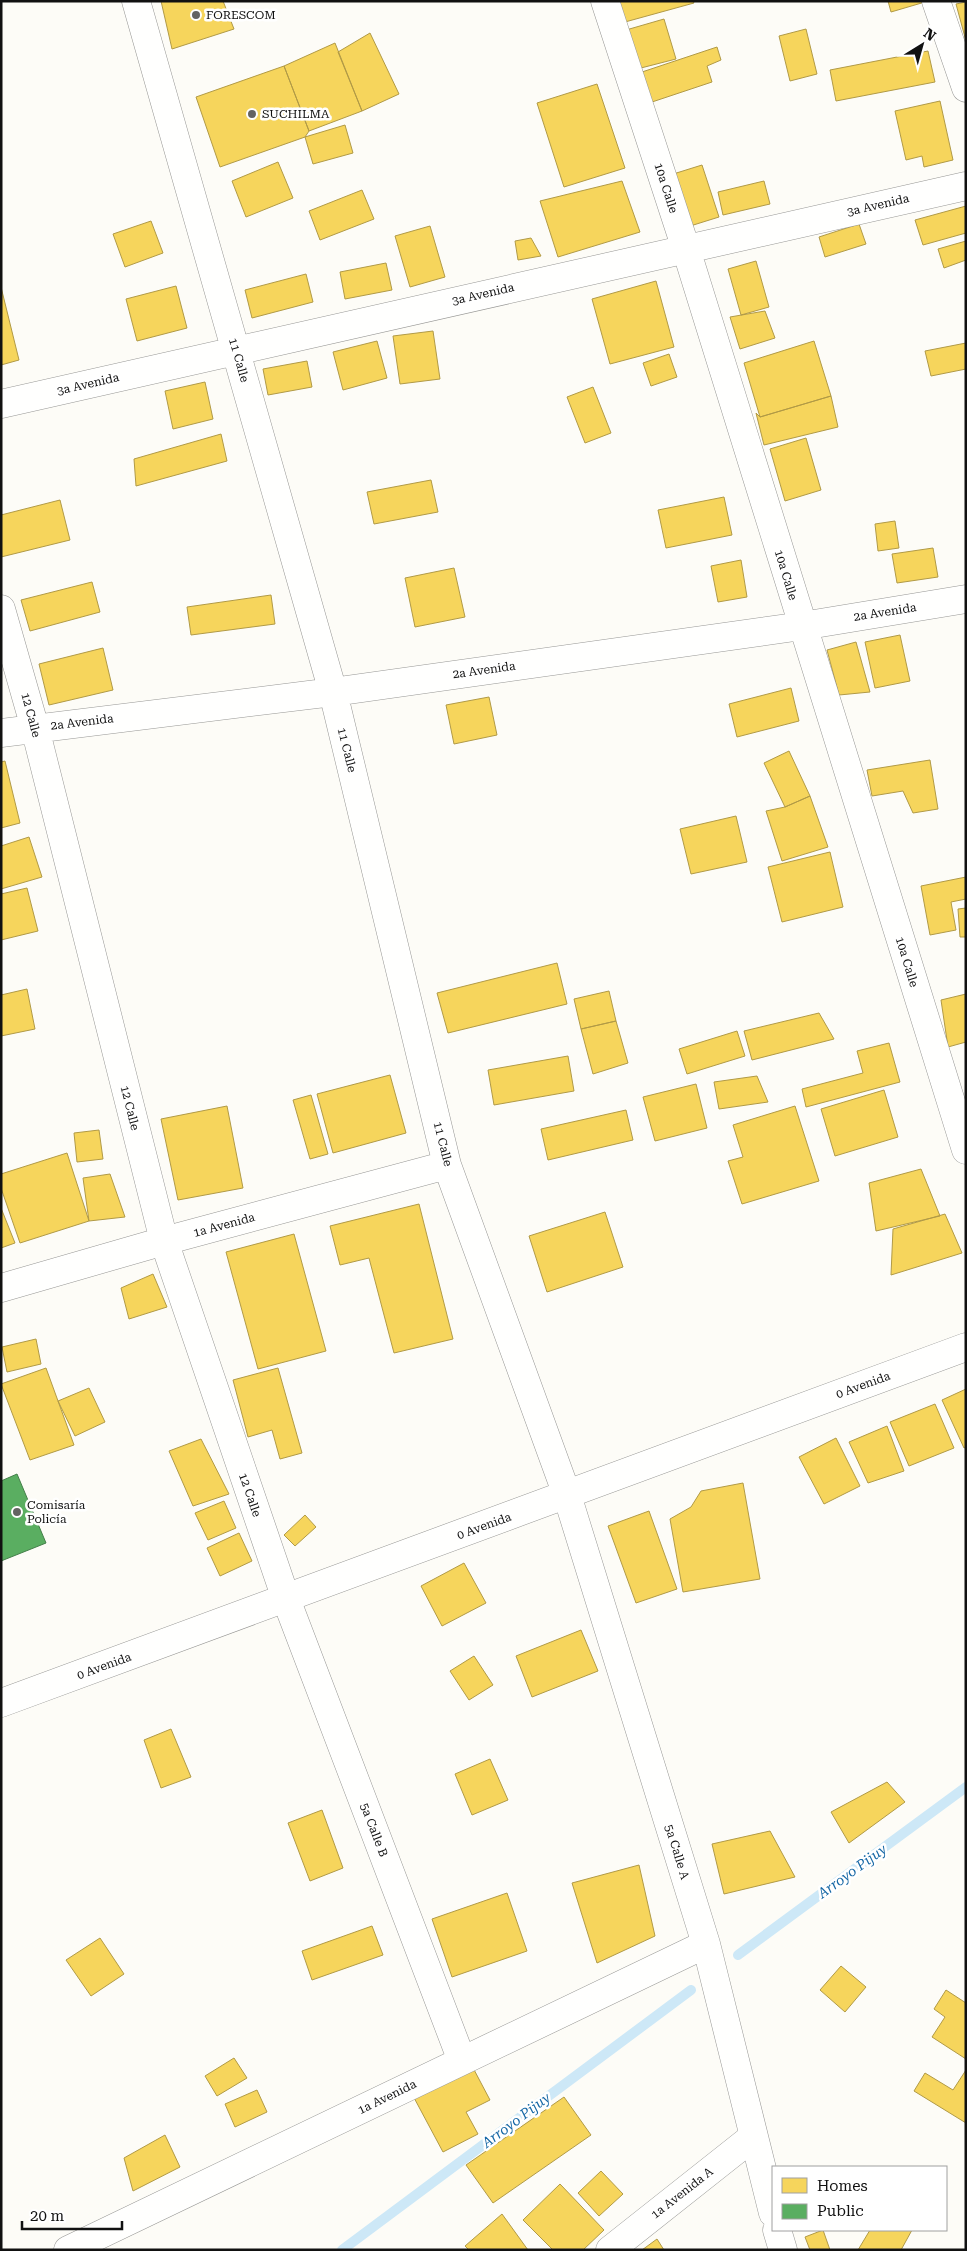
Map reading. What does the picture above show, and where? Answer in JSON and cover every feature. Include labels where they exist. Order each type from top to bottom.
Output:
[{"type":"street","name":"11 Calle","points":[[136,1],[333,692],[447,1165],[567,1495]]},
{"type":"street","name":"10a Calle","points":[[604,1],[686,249],[966,1150]]},
{"type":"street","points":[[936,1],[966,88]]},
{"type":"street","name":"3a Avenida","points":[[1,404],[966,186]]},
{"type":"street","name":"2a Avenida","points":[[1,733],[333,692],[802,626],[966,599]]},
{"type":"street","name":"12 Calle","points":[[1,609],[35,728],[164,1241],[286,1599]]},
{"type":"street","name":"1a Avenida","points":[[1,1288],[164,1241],[447,1165]]},
{"type":"street","name":"0 Avenida","points":[[1,1704],[966,1347]]},
{"type":"street","name":"5a Calle A","points":[[567,1495],[706,1944],[772,2209]]},
{"type":"street","name":"5a Calle B","points":[[286,1599],[462,2061]]},
{"type":"street","name":"1a Avenida","points":[[68,2250],[706,1944]]},
{"type":"street","name":"1a Avenida A","points":[[610,2250],[754,2136]]},
{"type":"street","points":[[778,2231],[782,2250]]},
{"type":"building: Homes","name":"FORESCOM","points":[[161,1],[223,1],[234,29],[172,49]]},
{"type":"building: Homes","points":[[619,1],[693,1],[694,3],[625,22]]},
{"type":"building: Homes","points":[[888,1],[925,1],[925,2],[891,12]]},
{"type":"building: Homes","points":[[966,2],[966,41],[956,4]]},
{"type":"building: Homes","points":[[664,19],[676,59],[637,69],[626,30]]},
{"type":"building: Homes","points":[[806,29],[817,74],[790,81],[779,36]]},
{"type":"building: Homes","points":[[370,33],[399,94],[362,111],[338,52]]},
{"type":"building: Homes","points":[[335,43],[362,111],[309,131],[284,66]]},
{"type":"building: Homes","points":[[717,47],[721,60],[707,66],[712,82],[649,103],[639,73]]},
{"type":"building: Homes","points":[[928,51],[935,82],[836,101],[830,70]]},
{"type":"building: Homes","name":"SUCHILMA","points":[[284,66],[309,131],[305,137],[220,167],[196,97]]},
{"type":"building: Homes","points":[[597,84],[625,168],[564,187],[537,103]]},
{"type":"building: Homes","points":[[940,101],[953,160],[924,167],[922,156],[906,160],[895,111]]},
{"type":"building: Homes","points":[[345,125],[353,153],[313,164],[305,137]]},
{"type":"building: Homes","points":[[278,162],[293,198],[246,217],[232,181]]},
{"type":"building: Homes","points":[[702,165],[719,217],[687,227],[670,175]]},
{"type":"building: Homes","points":[[622,181],[640,232],[558,257],[540,201]]},
{"type":"building: Homes","points":[[764,181],[770,204],[723,215],[718,192]]},
{"type":"building: Homes","points":[[362,190],[374,219],[320,240],[309,211]]},
{"type":"building: Homes","points":[[966,206],[966,233],[923,245],[915,220]]},
{"type":"building: Homes","points":[[151,221],[163,253],[125,267],[113,234]]},
{"type":"building: Homes","points":[[859,224],[866,244],[825,257],[819,237]]},
{"type":"building: Homes","points":[[430,226],[445,277],[410,287],[395,236]]},
{"type":"building: Homes","points":[[531,238],[541,256],[518,260],[515,241]]},
{"type":"building: Homes","points":[[966,241],[966,260],[944,268],[938,249]]},
{"type":"building: Homes","points":[[756,261],[769,307],[741,315],[728,269]]},
{"type":"building: Homes","points":[[386,263],[392,290],[345,299],[340,272]]},
{"type":"building: Homes","points":[[306,274],[313,302],[252,318],[245,290]]},
{"type":"building: Homes","points":[[656,281],[674,347],[610,364],[592,299]]},
{"type":"building: Homes","points":[[176,286],[187,328],[137,341],[126,299]]},
{"type":"building: Homes","points":[[1,287],[19,360],[1,365]]},
{"type":"building: Homes","points":[[765,311],[775,338],[740,349],[730,317]]},
{"type":"building: Homes","points":[[433,331],[440,379],[400,384],[393,336]]},
{"type":"building: Homes","points":[[377,341],[387,378],[343,390],[333,352]]},
{"type":"building: Homes","points":[[814,341],[831,396],[760,417],[744,363]]},
{"type":"building: Homes","points":[[966,343],[966,369],[931,376],[925,351]]},
{"type":"building: Homes","points":[[669,354],[677,377],[651,386],[643,363]]},
{"type":"building: Homes","points":[[307,361],[312,387],[268,395],[263,369]]},
{"type":"building: Homes","points":[[205,382],[213,419],[173,429],[165,391]]},
{"type":"building: Homes","points":[[593,387],[611,433],[585,443],[567,397]]},
{"type":"building: Homes","points":[[831,396],[838,427],[764,445],[756,413],[760,417]]},
{"type":"building: Homes","points":[[221,434],[227,461],[136,486],[134,459]]},
{"type":"building: Homes","points":[[806,438],[821,490],[785,501],[770,449]]},
{"type":"building: Homes","points":[[431,480],[438,512],[374,524],[367,492]]},
{"type":"building: Homes","points":[[724,497],[732,535],[666,548],[658,510]]},
{"type":"building: Homes","points":[[60,500],[70,540],[1,557],[1,515]]},
{"type":"building: Homes","points":[[895,521],[899,548],[878,551],[875,524]]},
{"type":"building: Homes","points":[[933,548],[938,577],[897,583],[892,554]]},
{"type":"building: Homes","points":[[741,560],[747,597],[718,602],[711,566]]},
{"type":"building: Homes","points":[[454,568],[465,617],[415,627],[405,578]]},
{"type":"building: Homes","points":[[92,582],[100,612],[30,631],[21,600]]},
{"type":"building: Homes","points":[[271,595],[275,624],[191,635],[187,607]]},
{"type":"building: Homes","points":[[900,635],[910,681],[875,688],[865,642]]},
{"type":"building: Homes","points":[[856,642],[870,692],[839,695],[827,650]]},
{"type":"building: Homes","points":[[103,648],[113,690],[49,705],[39,664]]},
{"type":"building: Homes","points":[[791,688],[799,721],[737,737],[729,704]]},
{"type":"building: Homes","points":[[489,697],[497,735],[454,744],[446,705]]},
{"type":"building: Homes","points":[[789,751],[810,796],[785,807],[764,763]]},
{"type":"building: Homes","points":[[930,760],[938,809],[913,813],[903,791],[872,796],[867,770]]},
{"type":"building: Homes","points":[[5,761],[20,823],[1,828],[1,762]]},
{"type":"building: Homes","points":[[810,796],[828,847],[782,861],[766,811],[785,807]]},
{"type":"building: Homes","points":[[736,816],[747,862],[691,874],[680,829]]},
{"type":"building: Homes","points":[[29,837],[42,877],[1,889],[1,846]]},
{"type":"building: Homes","points":[[830,852],[843,907],[782,922],[768,867]]},
{"type":"building: Homes","points":[[966,877],[966,899],[951,902],[956,930],[930,935],[921,886]]},
{"type":"building: Homes","points":[[27,888],[38,931],[1,940],[1,894]]},
{"type":"building: Homes","points":[[966,908],[966,937],[960,937],[958,909]]},
{"type":"building: Homes","points":[[557,963],[567,1004],[448,1033],[437,993]]},
{"type":"building: Homes","points":[[27,989],[35,1029],[1,1036],[1,995]]},
{"type":"building: Homes","points":[[609,991],[616,1021],[581,1029],[574,999]]},
{"type":"building: Homes","points":[[966,994],[966,1042],[948,1047],[941,1000]]},
{"type":"building: Homes","points":[[819,1013],[834,1039],[752,1060],[744,1031]]},
{"type":"building: Homes","points":[[616,1021],[628,1063],[593,1074],[581,1029]]},
{"type":"building: Homes","points":[[737,1031],[745,1056],[687,1074],[679,1049]]},
{"type":"building: Homes","points":[[889,1043],[900,1082],[806,1107],[802,1089],[863,1073],[857,1051]]},
{"type":"building: Homes","points":[[568,1056],[574,1091],[494,1105],[488,1070]]},
{"type":"building: Homes","points":[[390,1075],[406,1133],[333,1153],[317,1094]]},
{"type":"building: Homes","points":[[757,1076],[768,1102],[719,1109],[714,1082]]},
{"type":"building: Homes","points":[[696,1084],[707,1128],[655,1141],[643,1097]]},
{"type":"building: Homes","points":[[884,1090],[898,1137],[835,1156],[821,1109]]},
{"type":"building: Homes","points":[[311,1095],[328,1154],[310,1159],[293,1100]]},
{"type":"building: Homes","points":[[227,1106],[243,1188],[178,1200],[161,1119]]},
{"type":"building: Homes","points":[[795,1106],[819,1181],[742,1204],[728,1161],[743,1157],[733,1125]]},
{"type":"building: Homes","points":[[626,1110],[633,1140],[548,1160],[541,1129]]},
{"type":"building: Homes","points":[[99,1130],[103,1159],[77,1162],[74,1133]]},
{"type":"building: Homes","points":[[67,1153],[89,1221],[20,1243],[1,1188],[1,1174]]},
{"type":"building: Homes","points":[[921,1169],[940,1216],[876,1231],[869,1183]]},
{"type":"building: Homes","points":[[110,1174],[125,1217],[89,1221],[83,1178]]},
{"type":"building: Homes","points":[[419,1204],[453,1339],[394,1353],[369,1258],[340,1265],[330,1226]]},
{"type":"building: Homes","points":[[1,1208],[15,1243],[1,1248]]},
{"type":"building: Homes","points":[[605,1212],[623,1267],[547,1292],[529,1236]]},
{"type":"building: Homes","points":[[945,1214],[962,1253],[891,1275],[893,1229]]},
{"type":"building: Homes","points":[[294,1234],[326,1351],[258,1369],[226,1252]]},
{"type":"building: Homes","points":[[153,1274],[167,1307],[129,1319],[121,1288]]},
{"type":"building: Homes","points":[[36,1339],[41,1364],[7,1372],[2,1347]]},
{"type":"building: Homes","points":[[46,1368],[74,1445],[30,1460],[1,1384]]},
{"type":"building: Homes","points":[[278,1368],[302,1453],[280,1459],[272,1430],[248,1437],[233,1380]]},
{"type":"building: Homes","points":[[89,1388],[105,1422],[75,1436],[58,1401]]},
{"type":"building: Homes","points":[[966,1389],[966,1447],[964,1448],[942,1400]]},
{"type":"building: Homes","points":[[935,1404],[954,1448],[909,1466],[890,1422]]},
{"type":"building: Homes","points":[[887,1426],[904,1471],[868,1483],[849,1442]]},
{"type":"building: Homes","points":[[836,1438],[860,1486],[824,1504],[799,1457]]},
{"type":"building: Homes","points":[[201,1439],[229,1494],[193,1506],[169,1451]]},
{"type":"building: Homes","points":[[743,1483],[760,1579],[683,1592],[670,1519],[691,1507],[701,1491]]},
{"type":"building: Homes","points":[[224,1501],[236,1528],[208,1540],[195,1513]]},
{"type":"building: Homes","points":[[649,1511],[677,1589],[636,1603],[608,1526]]},
{"type":"building: Homes","points":[[305,1515],[316,1527],[295,1546],[284,1535]]},
{"type":"building: Homes","points":[[239,1533],[252,1561],[220,1576],[207,1548]]},
{"type":"building: Homes","points":[[464,1563],[486,1603],[442,1626],[421,1586]]},
{"type":"building: Homes","points":[[581,1630],[598,1671],[532,1697],[516,1656]]},
{"type":"building: Homes","points":[[474,1656],[493,1685],[469,1700],[450,1671]]},
{"type":"building: Homes","points":[[171,1729],[191,1777],[161,1788],[144,1740]]},
{"type":"building: Homes","points":[[490,1759],[508,1800],[472,1815],[455,1774]]},
{"type":"building: Homes","points":[[887,1782],[905,1802],[849,1843],[831,1812]]},
{"type":"building: Homes","points":[[322,1810],[343,1868],[310,1881],[288,1823]]},
{"type":"building: Homes","points":[[770,1831],[795,1877],[724,1894],[712,1844]]},
{"type":"building: Homes","points":[[639,1865],[655,1936],[597,1963],[572,1883]]},
{"type":"building: Homes","points":[[507,1893],[527,1951],[452,1977],[432,1919]]},
{"type":"building: Homes","points":[[372,1926],[383,1955],[312,1980],[302,1951]]},
{"type":"building: Homes","points":[[100,1938],[124,1974],[91,1996],[66,1960]]},
{"type":"building: Homes","points":[[841,1966],[866,1987],[845,2012],[820,1990]]},
{"type":"building: Homes","points":[[946,1990],[966,2003],[966,2059],[932,2037],[945,2017],[934,2009]]},
{"type":"building: Homes","points":[[234,2058],[247,2078],[217,2096],[205,2076]]},
{"type":"building: Homes","points":[[471,2064],[490,2100],[466,2112],[478,2134],[443,2152],[412,2094]]},
{"type":"building: Homes","points":[[966,2070],[966,2123],[914,2091],[925,2073],[953,2090]]},
{"type":"building: Homes","points":[[257,2090],[267,2112],[235,2127],[225,2104]]},
{"type":"building: Homes","points":[[564,2097],[591,2135],[493,2203],[466,2165]]},
{"type":"building: Homes","points":[[165,2135],[180,2167],[133,2191],[124,2158]]},
{"type":"building: Homes","points":[[601,2171],[623,2194],[599,2216],[578,2193]]},
{"type":"building: Homes","points":[[560,2184],[604,2230],[583,2250],[553,2250],[523,2220]]},
{"type":"building: Homes","points":[[502,2214],[528,2250],[469,2250],[465,2246]]},
{"type":"building: Homes","points":[[823,2231],[830,2250],[810,2250],[805,2237]]},
{"type":"building: Homes","points":[[869,2231],[911,2231],[901,2250],[858,2250]]},
{"type":"building: Homes","points":[[657,2239],[664,2250],[642,2250]]},
{"type":"building: Public","name":"Comisaría Policía","points":[[17,1474],[46,1543],[1,1561],[1,1481]]},
{"type":"waterway","name":"Arroyo Pijuy","points":[[738,1955],[966,1787]]},
{"type":"waterway","name":"Arroyo Pijuy","points":[[342,2250],[691,1990]]},
{"type":"place","name":"FORESCOM","points":[[196,15]]},
{"type":"place","name":"SUCHILMA","points":[[252,114]]},
{"type":"place","name":"Comisaría Policía","points":[[17,1512]]}]
